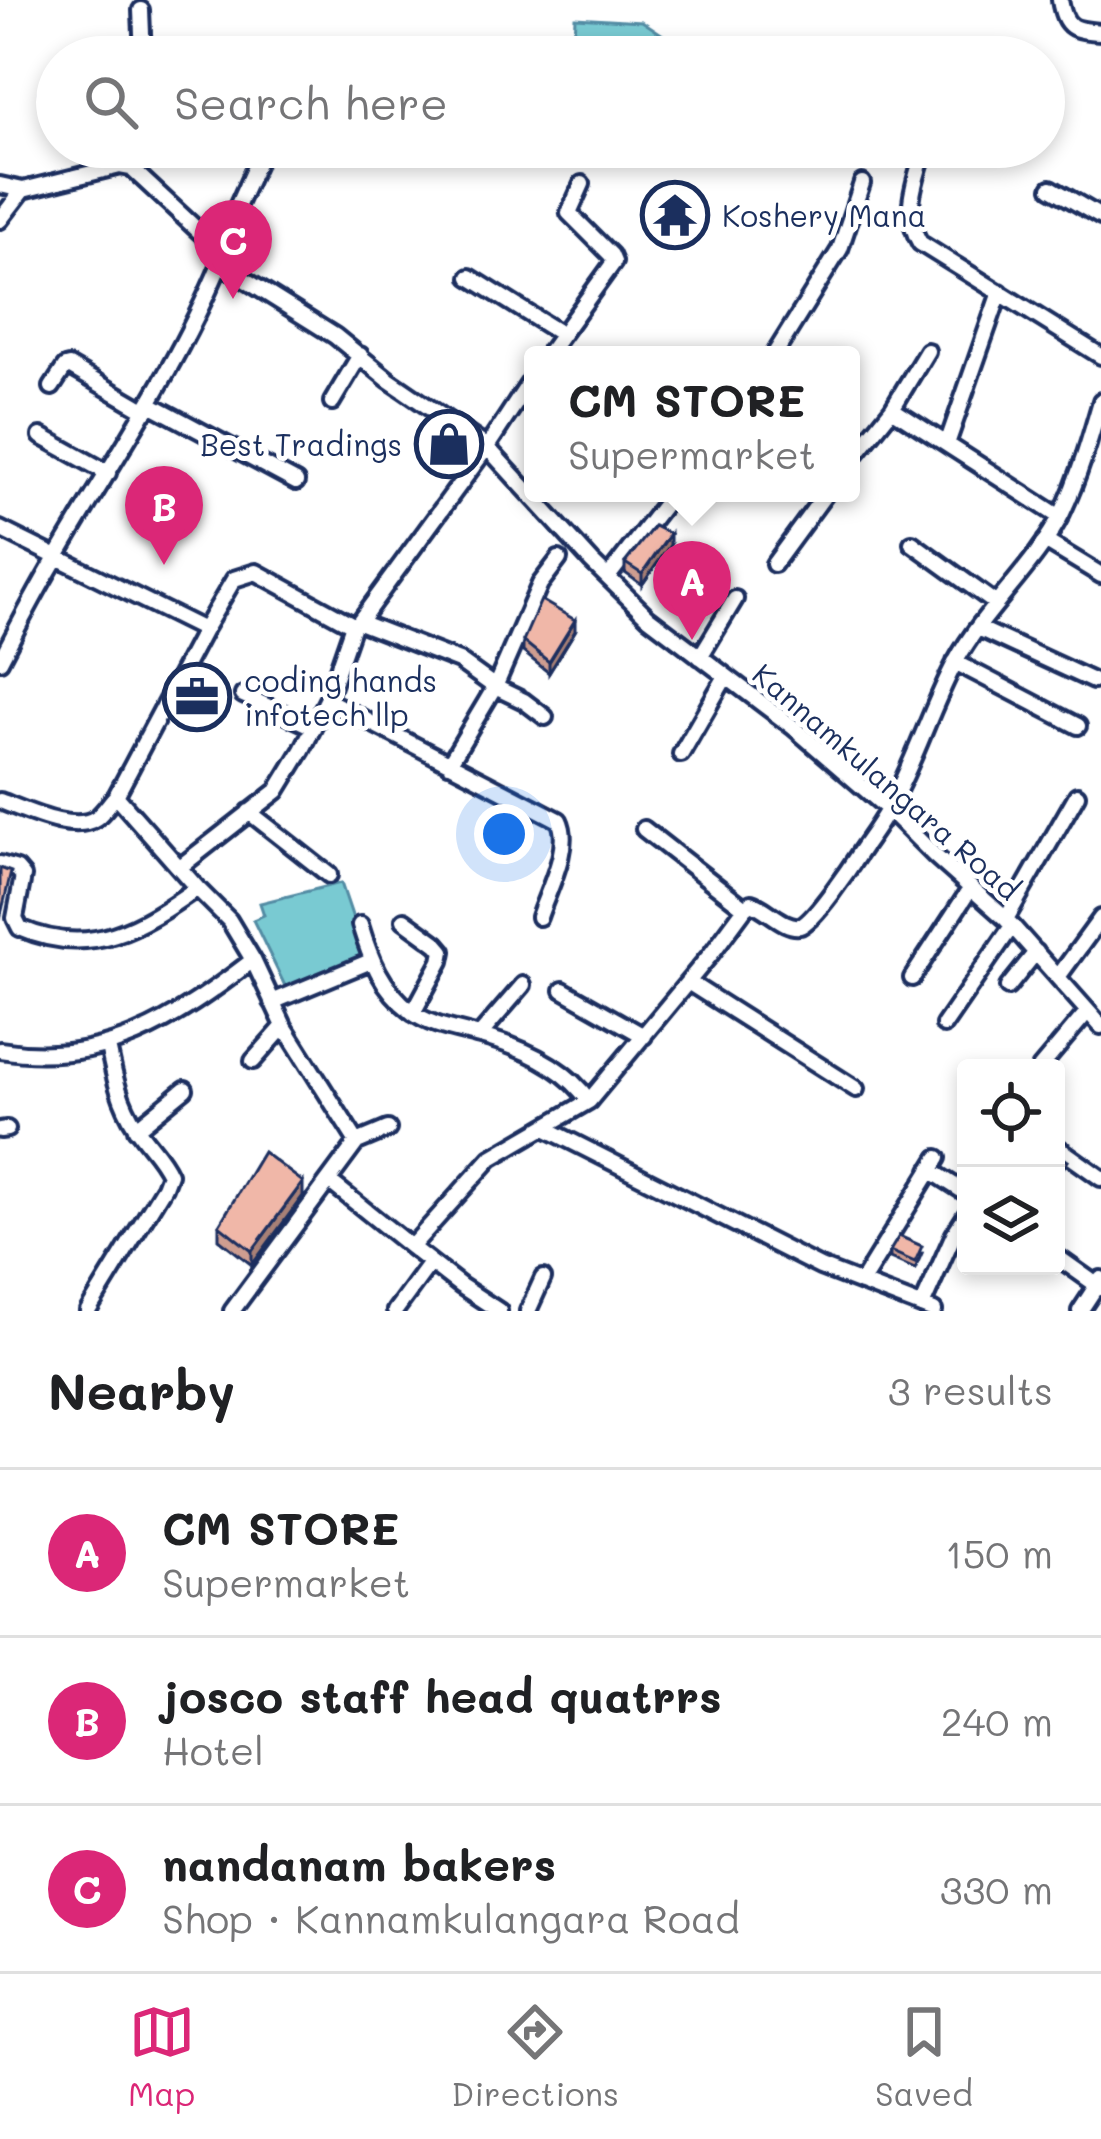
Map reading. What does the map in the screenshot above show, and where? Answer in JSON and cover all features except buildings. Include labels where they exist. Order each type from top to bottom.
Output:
[{"type":"street","points":[[1060,0],[1063,19],[1070,26],[1101,32]]},
{"type":"street","points":[[141,10],[142,36]]},
{"type":"street","points":[[0,185],[23,190],[122,168]]},
{"type":"street","name":"Kannamkulangara Road","points":[[127,168],[219,256],[487,447],[524,487]]},
{"type":"street","points":[[0,661],[56,557],[148,407],[207,294],[255,168]]},
{"type":"street","points":[[919,168],[908,211],[920,242],[1101,356]]},
{"type":"street","points":[[780,346],[840,249],[862,183]]},
{"type":"street","points":[[554,346],[614,262],[569,213],[582,184]]},
{"type":"street","points":[[1051,188],[1101,217]]},
{"type":"street","points":[[0,220],[23,190]]},
{"type":"street","points":[[470,277],[561,334]]},
{"type":"street","points":[[947,444],[1000,292]]},
{"type":"street","points":[[860,449],[892,409],[927,351]]},
{"type":"street","points":[[332,402],[360,355]]},
{"type":"street","points":[[52,387],[69,366],[296,482]]},
{"type":"street","points":[[180,867],[277,791],[327,700],[356,623],[524,391]]},
{"type":"street","points":[[410,1247],[491,1158],[589,1101],[751,903],[790,925],[804,925],[889,809],[956,662],[1060,517],[1095,444],[1101,401]]},
{"type":"street","points":[[892,409],[1060,517]]},
{"type":"street","points":[[41,436],[108,473]]},
{"type":"street","name":"Kannamkulangara Road","points":[[538,502],[648,617],[793,727],[889,809],[1009,922],[1101,1026]]},
{"type":"street","points":[[608,577],[667,502]]},
{"type":"street","points":[[774,564],[819,502]]},
{"type":"street","points":[[0,529],[204,630]]},
{"type":"street","points":[[1045,541],[1101,575]]},
{"type":"street","points":[[912,543],[995,603]]},
{"type":"street","points":[[449,764],[495,687],[540,584],[559,559]]},
{"type":"street","points":[[0,801],[63,823],[95,818],[116,796],[234,579],[256,572],[356,623],[459,661],[545,717]]},
{"type":"street","points":[[700,657],[735,599]]},
{"type":"street","points":[[978,628],[1093,681]]},
{"type":"street","points":[[956,662],[1078,726]]},
{"type":"street","points":[[681,754],[726,676]]},
{"type":"street","points":[[243,695],[313,728]]},
{"type":"street","points":[[327,700],[559,820],[565,832],[563,846],[539,917]]},
{"type":"street","points":[[944,1025],[1009,922],[1077,795]]},
{"type":"street","points":[[116,796],[229,920],[254,960],[284,1026],[357,1142]]},
{"type":"street","points":[[249,812],[329,875]]},
{"type":"street","points":[[644,829],[745,908]]},
{"type":"street","points":[[0,864],[17,868],[23,876],[14,918],[20,928],[79,941],[110,937],[150,921],[197,888]]},
{"type":"street","points":[[912,977],[970,889]]},
{"type":"street","points":[[1058,977],[1101,918]]},
{"type":"street","points":[[404,920],[442,951],[413,1013]]},
{"type":"street","points":[[360,925],[371,961],[413,1013],[527,1053],[564,1072],[589,1101]]},
{"type":"street","points":[[1008,987],[1036,952]]},
{"type":"street","points":[[0,1050],[82,1052],[108,1046],[176,1015],[254,960]]},
{"type":"street","points":[[272,1002],[371,961]]},
{"type":"street","points":[[688,982],[856,1089]]},
{"type":"street","points":[[479,1036],[523,985]]},
{"type":"street","points":[[563,990],[644,1036]]},
{"type":"street","points":[[1048,1059],[1088,1011]]},
{"type":"street","points":[[253,1061],[284,1026]]},
{"type":"street","points":[[88,1311],[169,1174],[118,1097],[108,1046]]},
{"type":"street","points":[[136,1129],[185,1089]]},
{"type":"street","points":[[545,1128],[820,1267],[928,1308],[957,1229]]},
{"type":"street","points":[[232,1311],[357,1142],[388,1129]]},
{"type":"street","points":[[1065,1152],[1101,1178]]},
{"type":"street","points":[[861,1283],[934,1164],[957,1184]]},
{"type":"street","points":[[328,1181],[499,1311]]},
{"type":"street","points":[[1065,1262],[1100,1284],[1080,1311]]},
{"type":"street","points":[[395,1311],[430,1263]]},
{"type":"street","points":[[528,1311],[543,1278]]},
{"type":"water","points":[[575,17],[642,21],[664,36],[574,36]]},
{"type":"water","points":[[341,883],[366,957],[287,990],[253,920],[264,915],[260,903]]},
{"type":"place","name":"Koshery Mana","points":[[675,215]]},
{"type":"place","name":"nandanam bakers","points":[[233,299]]},
{"type":"place","name":"Best Tradings","points":[[449,444]]},
{"type":"place","name":"josco staff head quatrrs","points":[[164,565]]},
{"type":"place","name":"CM STORE","points":[[692,640]]},
{"type":"place","name":"coding hands infotech llp","points":[[197,697]]}]
